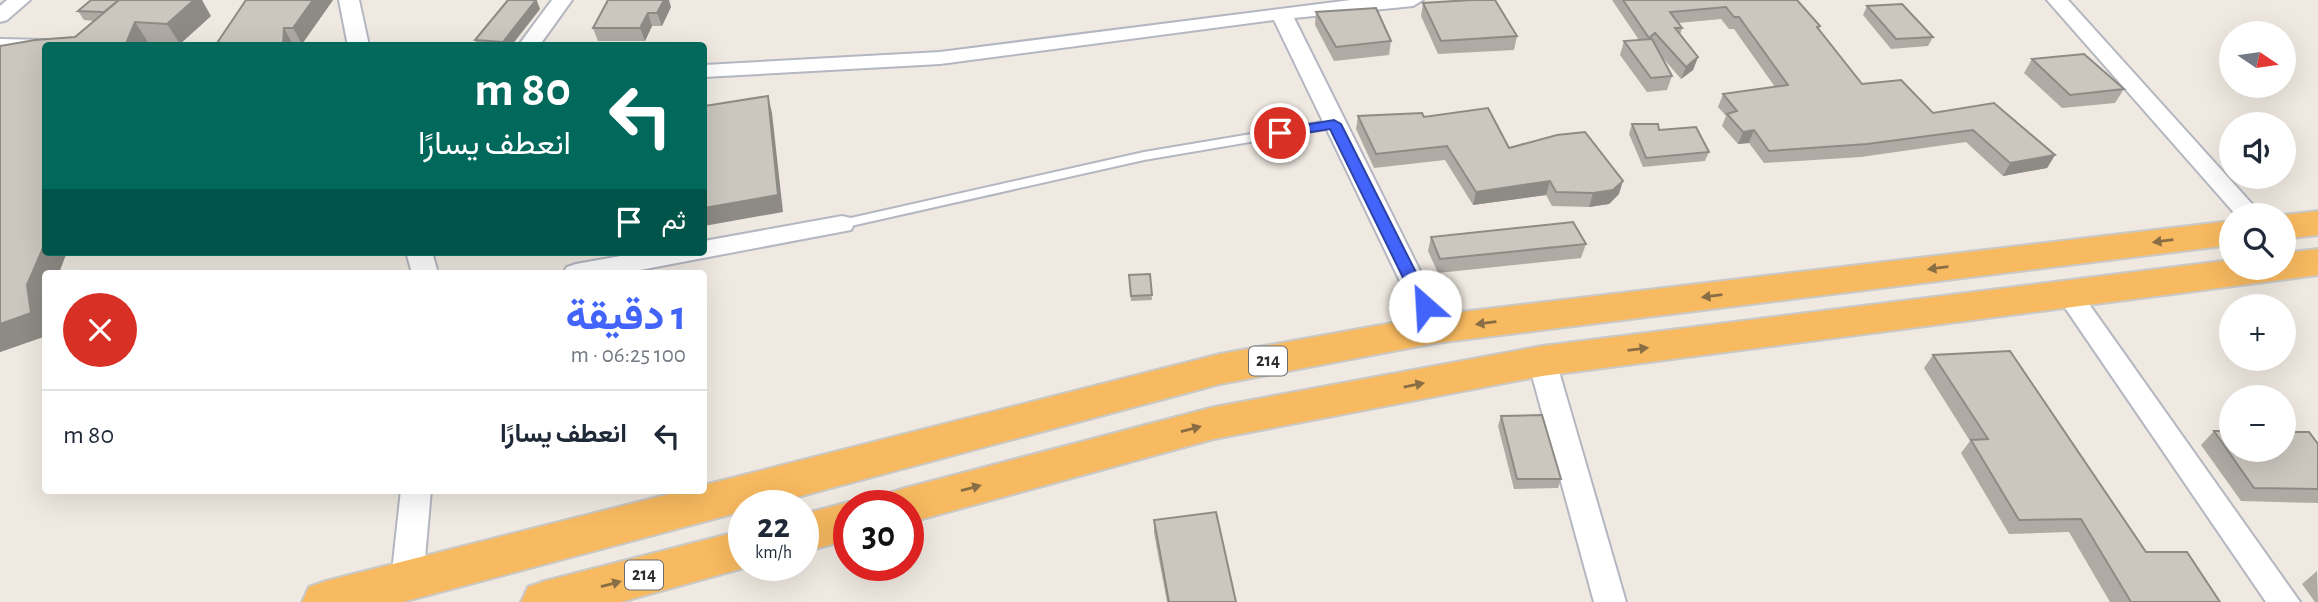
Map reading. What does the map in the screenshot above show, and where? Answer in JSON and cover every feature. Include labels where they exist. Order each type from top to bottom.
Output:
[{"type":"highway","points":[[2296,226],[2318,223]]},
{"type":"highway","name":"214","points":[[326,602],[1220,369],[1436,329],[2219,234]]},
{"type":"highway","points":[[2296,265],[2318,262]]},
{"type":"highway","points":[[924,501],[1214,423],[1542,361],[2219,274]]},
{"type":"highway","name":"214","points":[[545,602],[728,553]]},
{"type":"street","points":[[0,16],[19,0]]},
{"type":"street","points":[[349,0],[358,42]]},
{"type":"street","points":[[531,42],[562,0]]},
{"type":"street","points":[[707,71],[940,58],[1281,13],[1413,0]]},
{"type":"street","points":[[2057,0],[2239,203]]},
{"type":"street","points":[[1281,13],[1436,329]]},
{"type":"street","points":[[0,45],[42,46]]},
{"type":"street","points":[[707,249],[842,224]]},
{"type":"street","points":[[592,270],[669,256]]},
{"type":"street","points":[[2068,293],[2284,602]]},
{"type":"street","points":[[1542,361],[1610,602]]},
{"type":"street","points":[[407,581],[416,494]]},
{"type":"lane","points":[[842,224],[1144,156],[1334,124]]},
{"type":"building","points":[[91,0],[119,0],[104,12],[78,11]]},
{"type":"building","points":[[119,0],[194,0],[167,24],[135,22],[127,42],[42,42],[42,250],[27,285],[31,313],[0,324],[0,46],[75,37]]},
{"type":"building","points":[[246,0],[313,0],[293,28],[284,28],[283,42],[218,42]]},
{"type":"building","points":[[508,0],[536,0],[503,42],[475,40]]},
{"type":"building","points":[[608,0],[664,0],[657,13],[648,13],[640,28],[593,28]]},
{"type":"building","points":[[1495,0],[1517,36],[1441,41],[1423,3]]},
{"type":"building","points":[[1623,0],[1797,0],[1820,26],[1817,27],[1862,84],[1901,80],[1933,113],[1994,103],[2055,155],[2010,163],[1973,130],[1867,144],[1769,151],[1754,130],[1743,132],[1727,114],[1737,111],[1723,94],[1788,85],[1739,17],[1734,17],[1726,7],[1670,12],[1682,28],[1675,28],[1698,57],[1686,67],[1655,33],[1649,38]]},
{"type":"building","points":[[1902,4],[1933,37],[1896,39],[1867,6]]},
{"type":"building","points":[[1376,8],[1391,41],[1336,47],[1316,12]]},
{"type":"building","points":[[1652,39],[1672,76],[1651,78],[1624,41]]},
{"type":"building","points":[[2084,54],[2124,89],[2070,95],[2032,59]]},
{"type":"building","points":[[768,96],[778,195],[707,207],[707,106]]},
{"type":"building","points":[[1488,108],[1509,148],[1557,135],[1585,132],[1623,181],[1613,190],[1593,193],[1556,192],[1550,181],[1476,192],[1447,146],[1376,154],[1358,116],[1422,113],[1424,117]]},
{"type":"building","points":[[1632,124],[1658,124],[1659,130],[1696,127],[1709,152],[1646,158]]},
{"type":"building","points":[[1573,222],[1586,244],[1440,259],[1431,237]]},
{"type":"building","points":[[1150,274],[1152,295],[1131,296],[1129,275]]},
{"type":"building","points":[[2010,351],[2146,552],[2187,552],[2220,602],[2131,602],[2081,519],[2019,520],[1971,440],[1988,439],[1933,355]]},
{"type":"building","points":[[1542,415],[1561,479],[1517,479],[1501,416]]},
{"type":"building","points":[[2296,432],[2309,432],[2318,444],[2318,489],[2254,488],[2236,462],[2296,462]]},
{"type":"building","points":[[1216,512],[1236,602],[1169,602],[1154,520]]},
{"type":"route","points":[[1280,133],[1334,124],[1425,306]]}]
